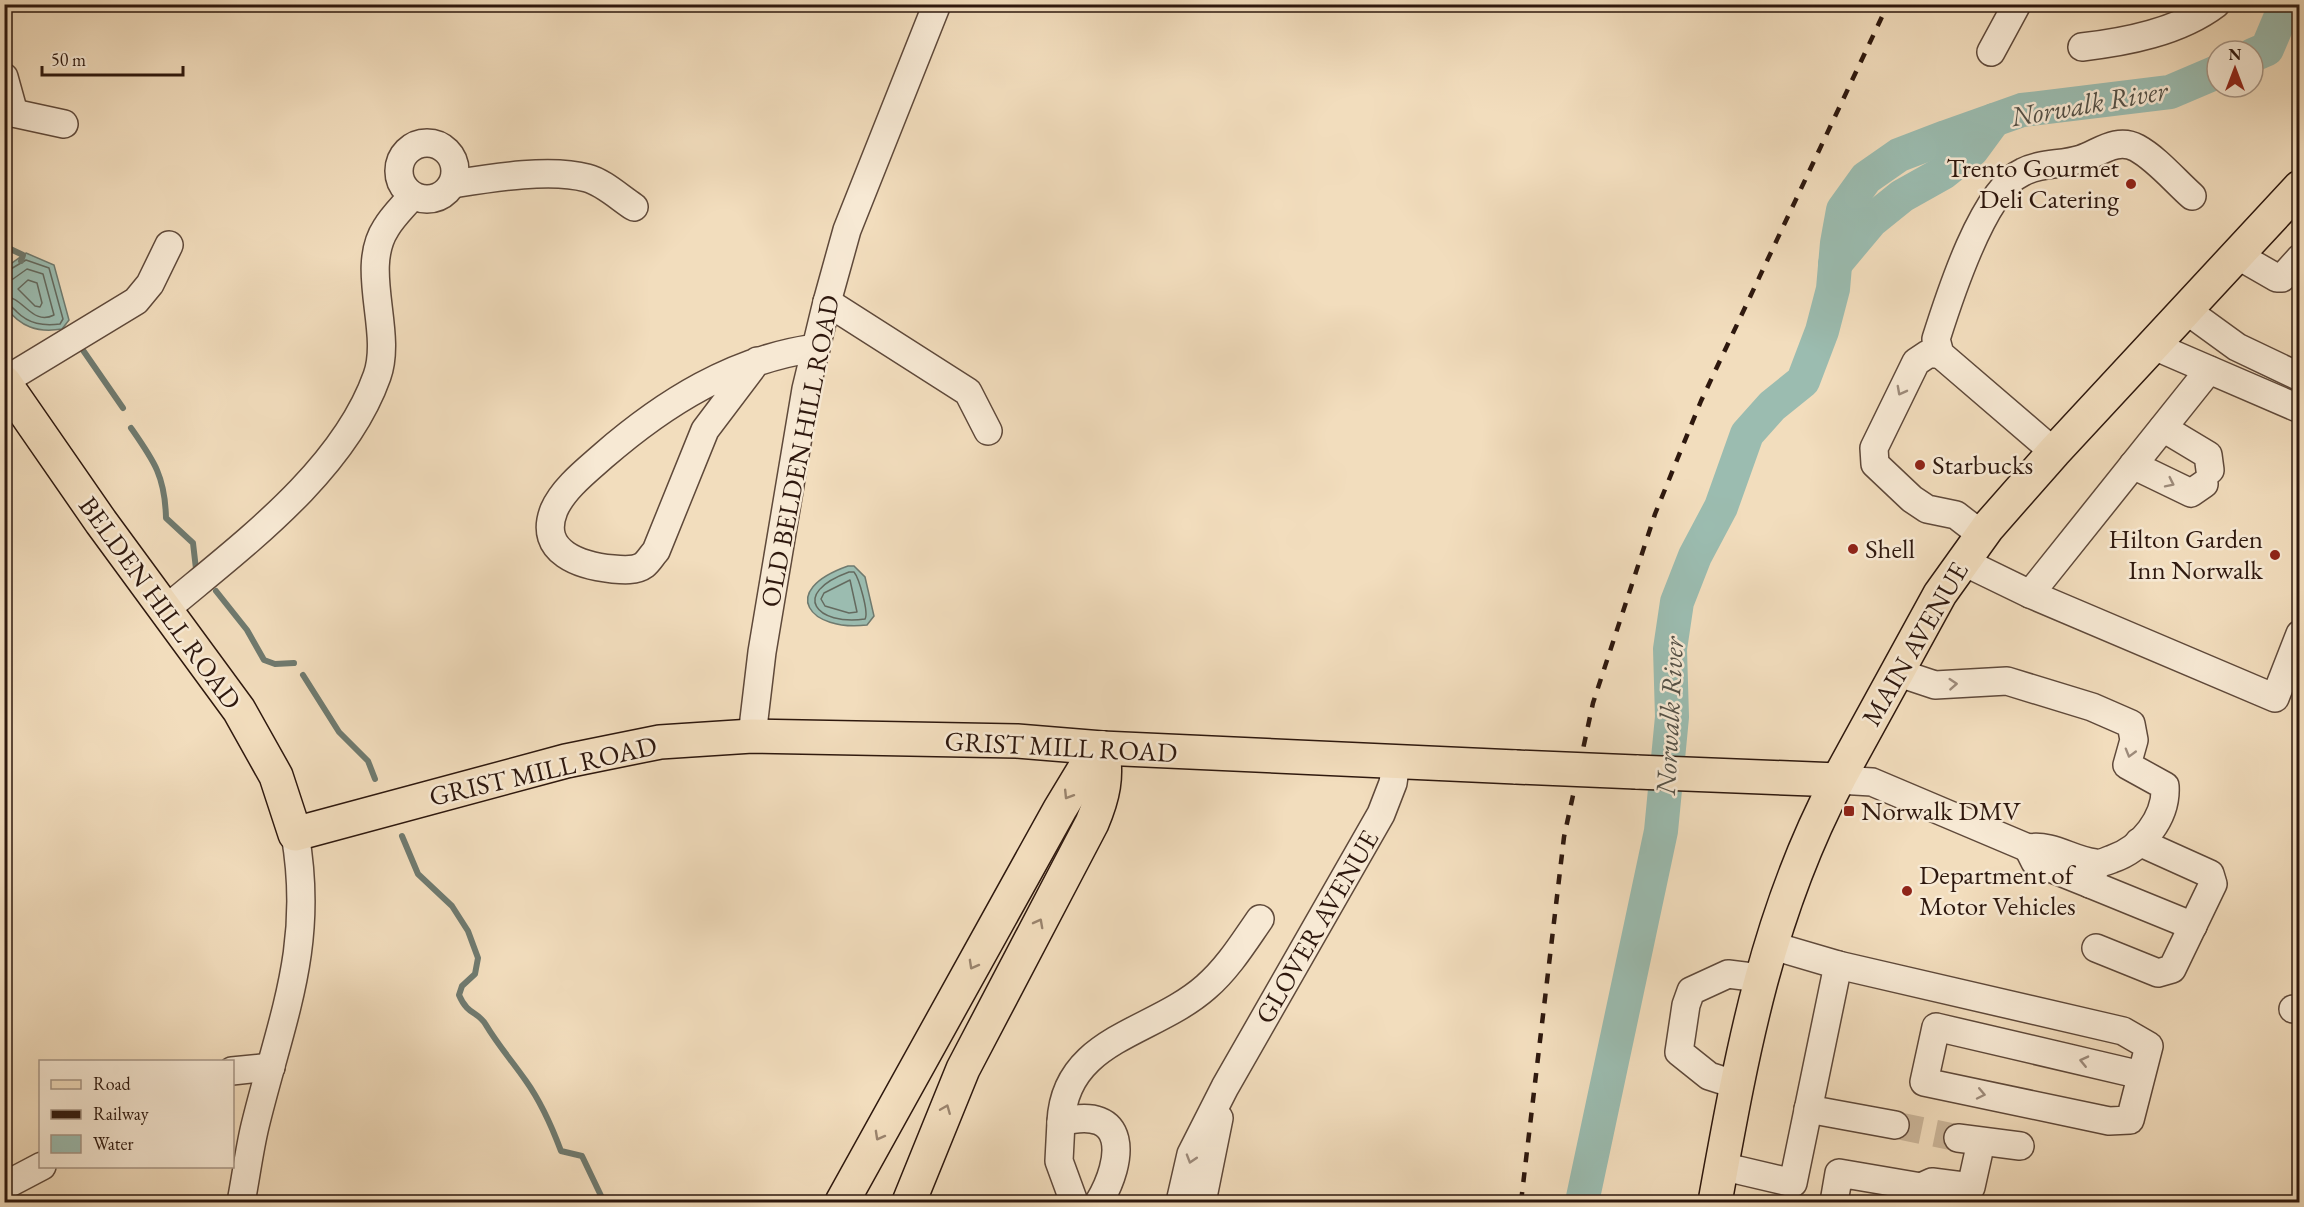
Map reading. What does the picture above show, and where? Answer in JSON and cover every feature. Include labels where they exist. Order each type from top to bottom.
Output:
[{"type":"main road","name":"MAIN AVENUE","points":[[1715,1203],[1737,1085],[1760,978],[1770,945],[1812,828],[1896,672],[1962,561],[1982,535],[2054,452],[2300,187]]},
{"type":"main road","name":"BELDEN HILL ROAD","points":[[4,382],[165,610],[239,710],[276,776],[296,834]]},
{"type":"main road","name":"GRIST MILL ROAD","points":[[296,834],[629,747],[752,736],[1017,741],[1102,748],[1396,762],[1838,780]]},
{"type":"main road","points":[[842,1203],[1060,809],[1083,771],[1102,748]]},
{"type":"main road","points":[[909,1203],[971,1052],[1092,823],[1105,783],[1106,768],[1102,748]]},
{"type":"street","name":"OLD BELDEN HILL ROAD","points":[[752,736],[762,652],[806,389],[827,302],[847,230],[937,4]]},
{"type":"street","points":[[1991,52],[2017,4]]},
{"type":"street","points":[[2082,47],[2115,43],[2173,27],[2216,4]]},
{"type":"street","points":[[4,77],[9,112],[64,124]]},
{"type":"street","points":[[423,143],[443,148],[454,164],[453,184],[447,191],[431,200],[412,196],[400,181],[398,171],[400,161],[413,146],[423,143]]},
{"type":"street","points":[[2054,452],[1940,354],[1936,339],[1969,246],[2003,186],[2023,172],[2081,159],[2107,147],[2123,144],[2136,148],[2192,196]]},
{"type":"street","points":[[453,184],[511,176],[574,176],[589,178],[634,207]]},
{"type":"street","points":[[165,610],[275,516],[305,486],[360,411],[377,375],[382,356],[377,296],[378,254],[385,229],[412,196]]},
{"type":"street","points":[[4,382],[136,301],[150,284],[169,245]]},
{"type":"street","points":[[2237,255],[2277,278],[2282,278],[2300,258]]},
{"type":"street","points":[[827,302],[968,392],[988,431]]},
{"type":"street","points":[[2186,310],[2237,347],[2300,377]]},
{"type":"street","points":[[2154,346],[2300,409]]},
{"type":"street","points":[[756,361],[705,430],[656,551],[643,566],[628,570],[597,568],[571,560],[557,547],[552,538],[554,511],[586,470],[631,431],[672,402],[756,361],[784,352],[816,348]]},
{"type":"street","points":[[1940,354],[1928,354],[1916,362],[1874,448],[1873,456],[1875,464],[1883,474],[1912,499],[1927,508],[1956,514],[1982,535]]},
{"type":"street","points":[[2030,594],[2209,370]]},
{"type":"street","points":[[2133,465],[2191,493],[2207,477],[2208,455],[2163,428]]},
{"type":"street","points":[[1962,561],[2030,594],[2275,698],[2300,634]]},
{"type":"street","points":[[1896,672],[1935,685],[2007,681],[2092,707],[2131,723],[2134,740],[2127,765],[2165,786],[2166,800],[2145,837],[2093,874]]},
{"type":"street","name":"GLOVER AVENUE","points":[[1180,1203],[1191,1154],[1225,1087],[1382,814],[1393,783],[1396,762]]},
{"type":"street","points":[[1838,780],[1872,782],[2028,848],[2043,846],[2193,926]]},
{"type":"street","points":[[241,1203],[255,1127],[291,997],[300,946],[303,899],[296,834]]},
{"type":"street","points":[[2097,948],[2158,973],[2172,969],[2213,884],[2213,877],[2210,874],[2145,837]]},
{"type":"street","points":[[1074,1203],[1059,1161],[1062,1103],[1069,1081],[1090,1056],[1177,1008],[1206,987],[1230,962],[1260,919]]},
{"type":"street","points":[[1770,945],[1838,965],[2123,1031],[2149,1046],[2130,1120],[2109,1121],[1924,1082],[1936,1027],[2141,1075]]},
{"type":"street","points":[[1721,1167],[1790,1193],[1838,965]]},
{"type":"street","points":[[1737,1085],[1709,1076],[1679,1052],[1686,1005],[1691,991],[1728,974],[1760,978]]},
{"type":"street","points":[[234,1071],[271,1067]]},
{"type":"street","name":"GLOVER AVENUE","points":[[1202,1203],[1225,1087]]},
{"type":"street","points":[[1808,1109],[1894,1125]]},
{"type":"street","points":[[1061,1122],[1079,1117],[1098,1119],[1113,1131],[1117,1146],[1106,1192],[1099,1203]]},
{"type":"street","points":[[1834,1203],[1839,1173],[1919,1195],[1932,1182],[1970,1195],[1970,1140],[2020,1146]]},
{"type":"street","points":[[4,1186],[40,1168]]},
{"type":"water","points":[[26,253],[54,265],[69,320],[62,329],[45,330],[30,327],[23,324],[5,307],[5,268]]},
{"type":"water","points":[[848,566],[854,566],[865,577],[874,616],[867,625],[847,626],[830,622],[817,616],[810,608],[808,598],[813,587],[826,576]]},
{"type":"waterway","name":"Norwalk River","points":[[2265,50],[2286,4]]},
{"type":"waterway","name":"Norwalk River","points":[[1582,1202],[1661,831],[1672,717],[1670,649],[1677,602],[1695,556],[1721,507],[1747,434],[1772,406],[1803,381],[1822,331],[1833,289],[1837,243],[1843,210],[1866,178],[1899,155],[1946,137],[2022,110],[2170,92],[2205,77]]},
{"type":"waterway","name":"Norwalk River","points":[[1835,264],[1871,221],[1902,196],[1943,173],[1972,150],[1994,120]]},
{"type":"waterway","points":[[4,246],[23,255],[21,261]]},
{"type":"waterway","points":[[78,343],[123,408]]},
{"type":"waterway","points":[[131,428],[146,450],[161,480],[166,518],[193,543],[196,569]]},
{"type":"waterway","points":[[216,591],[247,630],[264,660],[275,664],[294,663]]},
{"type":"waterway","points":[[303,675],[339,732],[368,761],[375,779]]},
{"type":"waterway","points":[[402,836],[418,874],[452,906],[468,931],[478,958],[475,974],[462,986],[459,995],[462,1002],[480,1017],[531,1089],[546,1115],[561,1151],[582,1156],[604,1202]]},
{"type":"tunnel","points":[[1895,1125],[1958,1138]]},
{"type":"railway","points":[[1521,1202],[1564,837],[1593,703],[1655,514],[1701,401],[1888,4]]},
{"type":"place","name":"Trento Gourmet Deli Catering","points":[[2131,184]]},
{"type":"place","name":"Starbucks","points":[[1920,465]]},
{"type":"place","name":"Shell","points":[[1853,549]]},
{"type":"place","name":"Hilton Garden Inn Norwalk","points":[[2275,555]]},
{"type":"place","name":"Norwalk DMV","points":[[1849,811]]},
{"type":"place","name":"Department of Motor Vehicles","points":[[1907,891]]}]
